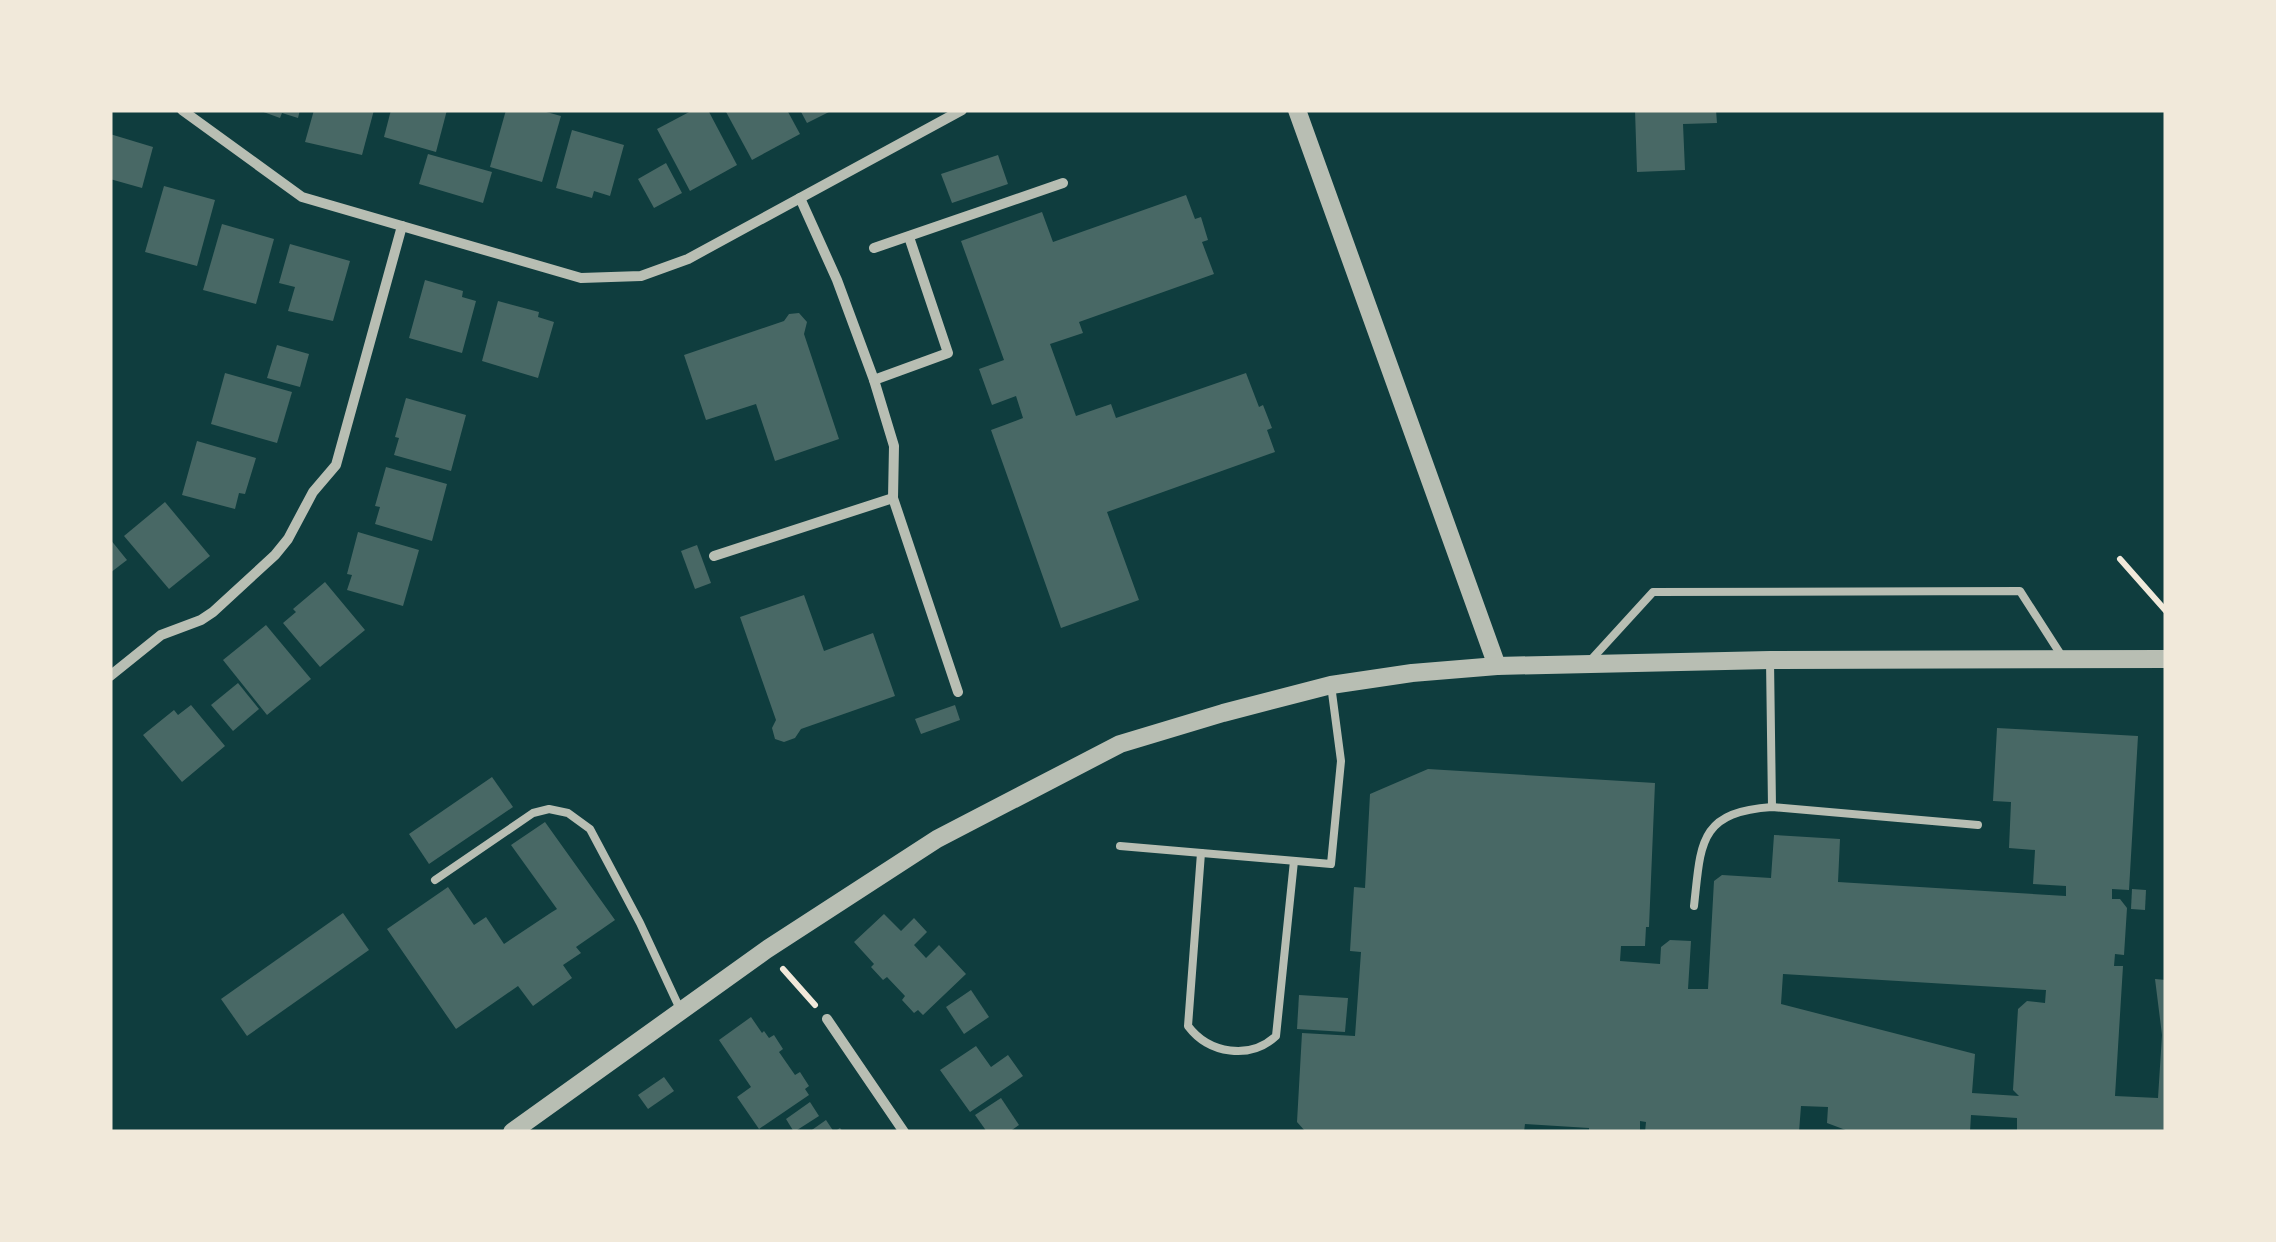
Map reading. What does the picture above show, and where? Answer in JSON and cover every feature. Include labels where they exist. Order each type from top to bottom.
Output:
[{"type":"street","points":[[182,110],[302,196],[580,278],[640,276],[688,259],[962,110]]},
{"type":"street","points":[[1297,110],[1497,666]]},
{"type":"street","points":[[874,248],[1064,183]]},
{"type":"street","points":[[800,198],[837,280],[874,380],[894,446],[894,498],[958,692]]},
{"type":"street","points":[[110,676],[161,635],[212,612],[288,539],[313,492],[336,466],[402,226]]},
{"type":"street","points":[[874,380],[948,352],[908,237]]},
{"type":"street","points":[[714,556],[894,498]]},
{"type":"street","points":[[512,1132],[680,1009],[938,838],[1120,744],[1224,712],[1332,685],[1412,672],[1497,666],[1770,660],[2166,659]]},
{"type":"street","points":[[826,1019],[904,1132]]},
{"type":"lane","points":[[1586,665],[1652,592],[2020,591],[2065,660]]},
{"type":"lane","points":[[1770,660],[1772,807]]},
{"type":"lane","points":[[1120,846],[1331,864],[1341,762],[1332,685]]},
{"type":"lane","points":[[1694,906],[1701,848],[1717,821],[1746,809],[1772,807],[1978,825]]},
{"type":"lane","points":[[434,880],[533,813],[549,809],[568,813],[590,829],[640,922],[680,1009]]},
{"type":"lane","points":[[1200,852],[1188,1026],[1200,1041],[1233,1052],[1262,1048],[1276,1036],[1294,860]]},
{"type":"path","points":[[2120,558],[2166,611]]},
{"type":"path","points":[[766,950],[826,1019]]},
{"type":"building","points":[[258,110],[300,110],[298,118],[282,113],[280,118]]},
{"type":"building","points":[[314,110],[374,110],[362,155],[305,142]]},
{"type":"building","points":[[391,110],[447,110],[436,152],[384,137]]},
{"type":"building","points":[[506,110],[539,110],[561,116],[542,182],[490,167]]},
{"type":"building","points":[[693,110],[708,110],[737,165],[690,191],[657,129]]},
{"type":"building","points":[[725,110],[787,110],[800,134],[752,160]]},
{"type":"building","points":[[800,110],[833,110],[807,123]]},
{"type":"building","points":[[1635,110],[1716,110],[1717,123],[1683,124],[1685,170],[1637,172]]},
{"type":"building","points":[[572,130],[624,145],[610,196],[594,191],[592,198],[556,188]]},
{"type":"building","points":[[110,134],[153,147],[142,188],[110,179]]},
{"type":"building","points":[[428,154],[492,172],[483,203],[419,184]]},
{"type":"building","points":[[998,155],[1008,184],[952,203],[941,174]]},
{"type":"building","points":[[666,163],[682,193],[654,208],[638,179]]},
{"type":"building","points":[[164,186],[215,200],[197,266],[145,252]]},
{"type":"building","points":[[1186,195],[1195,219],[1201,217],[1208,240],[1202,242],[1214,274],[1079,322],[1083,333],[1050,344],[1076,416],[1111,404],[1116,418],[1246,373],[1272,428],[1267,430],[1275,452],[1107,512],[1139,600],[1061,628],[991,430],[1023,418],[1016,396],[992,405],[979,369],[1004,360],[961,241],[1042,212],[1053,242]]},
{"type":"building","points":[[222,224],[274,239],[256,304],[203,290]]},
{"type":"building","points":[[290,244],[350,261],[333,321],[288,311],[295,287],[279,283]]},
{"type":"building","points":[[425,280],[463,291],[462,297],[476,301],[462,353],[409,338]]},
{"type":"building","points":[[498,301],[539,312],[538,317],[554,322],[538,378],[482,361]]},
{"type":"building","points":[[799,313],[807,322],[804,334],[839,439],[775,461],[756,404],[706,420],[684,355]]},
{"type":"building","points":[[277,345],[309,354],[300,387],[267,378]]},
{"type":"building","points":[[225,373],[292,392],[277,443],[211,424]]},
{"type":"building","points":[[406,398],[466,415],[451,471],[394,455]]},
{"type":"building","points":[[197,441],[256,458],[245,494],[239,493],[235,509],[182,495]]},
{"type":"building","points":[[386,467],[447,484],[432,541],[375,524],[380,507],[375,506]]},
{"type":"building","points":[[165,502],[210,556],[169,589],[124,536]]},
{"type":"building","points":[[358,532],[419,550],[403,606],[347,590]]},
{"type":"building","points":[[110,539],[127,560],[110,573]]},
{"type":"building","points":[[697,545],[711,583],[695,589],[681,551]]},
{"type":"building","points":[[325,582],[365,630],[320,667],[283,623],[296,612],[293,609]]},
{"type":"building","points":[[804,595],[824,651],[873,633],[895,696],[801,729],[795,738],[784,742],[775,739],[772,728],[776,720],[740,617]]},
{"type":"building","points":[[266,625],[311,679],[267,715],[223,660]]},
{"type":"building","points":[[238,683],[259,709],[233,731],[211,705]]},
{"type":"building","points":[[191,705],[225,746],[182,782],[143,735],[174,710],[178,715]]},
{"type":"building","points":[[955,705],[960,720],[921,734],[915,719]]},
{"type":"building","points":[[1997,728],[2138,736],[2129,890],[2112,889],[2112,899],[2120,899],[2127,908],[2124,955],[2115,954],[2114,966],[2123,966],[2115,1096],[2158,1098],[2162,1035],[2155,979],[2166,980],[2166,1132],[2017,1132],[2017,1118],[1971,1115],[1970,1132],[1851,1132],[1827,1123],[1828,1107],[1801,1106],[1799,1132],[1645,1132],[1646,1122],[1640,1121],[1640,1132],[1589,1132],[1589,1128],[1525,1124],[1524,1132],[1319,1132],[1305,1131],[1297,1122],[1302,1033],[1355,1036],[1361,952],[1350,951],[1354,887],[1365,888],[1370,794],[1428,769],[1655,783],[1649,927],[1645,946],[1621,946],[1620,961],[1660,964],[1661,947],[1670,940],[1691,941],[1688,989],[1708,989],[1714,881],[1722,875],[1771,878],[1774,835],[1840,839],[1838,882],[2066,896],[2066,886],[2033,884],[2035,850],[2009,848],[2011,802],[1993,801]],"holes":[[[1783,974],[2046,990],[2045,1003],[2027,1001],[2018,1009],[2013,1090],[2019,1096],[1972,1093],[1975,1054],[1781,1004]]]},
{"type":"building","points":[[492,777],[513,807],[429,864],[409,834]]},
{"type":"building","points":[[545,822],[615,920],[576,947],[581,953],[563,965],[572,978],[533,1006],[518,986],[456,1029],[387,929],[448,887],[474,925],[486,917],[504,944],[557,909],[511,845]]},
{"type":"building","points":[[2132,889],[2146,890],[2145,910],[2131,909]]},
{"type":"building","points":[[343,913],[369,950],[247,1036],[221,999]]},
{"type":"building","points":[[884,914],[901,931],[914,918],[927,932],[914,945],[926,958],[939,945],[966,974],[923,1015],[918,1010],[914,1013],[902,1000],[905,996],[887,977],[883,980],[854,942]]},
{"type":"building","points":[[971,990],[989,1017],[964,1034],[946,1007]]},
{"type":"building","points":[[1299,995],[1348,998],[1345,1032],[1297,1029]]},
{"type":"building","points":[[751,1017],[762,1033],[769,1038],[774,1035],[783,1049],[779,1052],[795,1075],[800,1072],[809,1086],[805,1089],[809,1095],[759,1129],[737,1097],[751,1087],[719,1040]]},
{"type":"building","points":[[976,1046],[991,1067],[1008,1055],[1023,1076],[970,1112],[940,1070]]},
{"type":"building","points":[[664,1077],[674,1091],[648,1109],[638,1095]]},
{"type":"building","points":[[1001,1098],[1019,1125],[1009,1132],[987,1132],[975,1115]]},
{"type":"building","points":[[810,1102],[819,1116],[794,1132],[786,1119]]},
{"type":"building","points":[[826,1120],[834,1132],[809,1132]]}]
